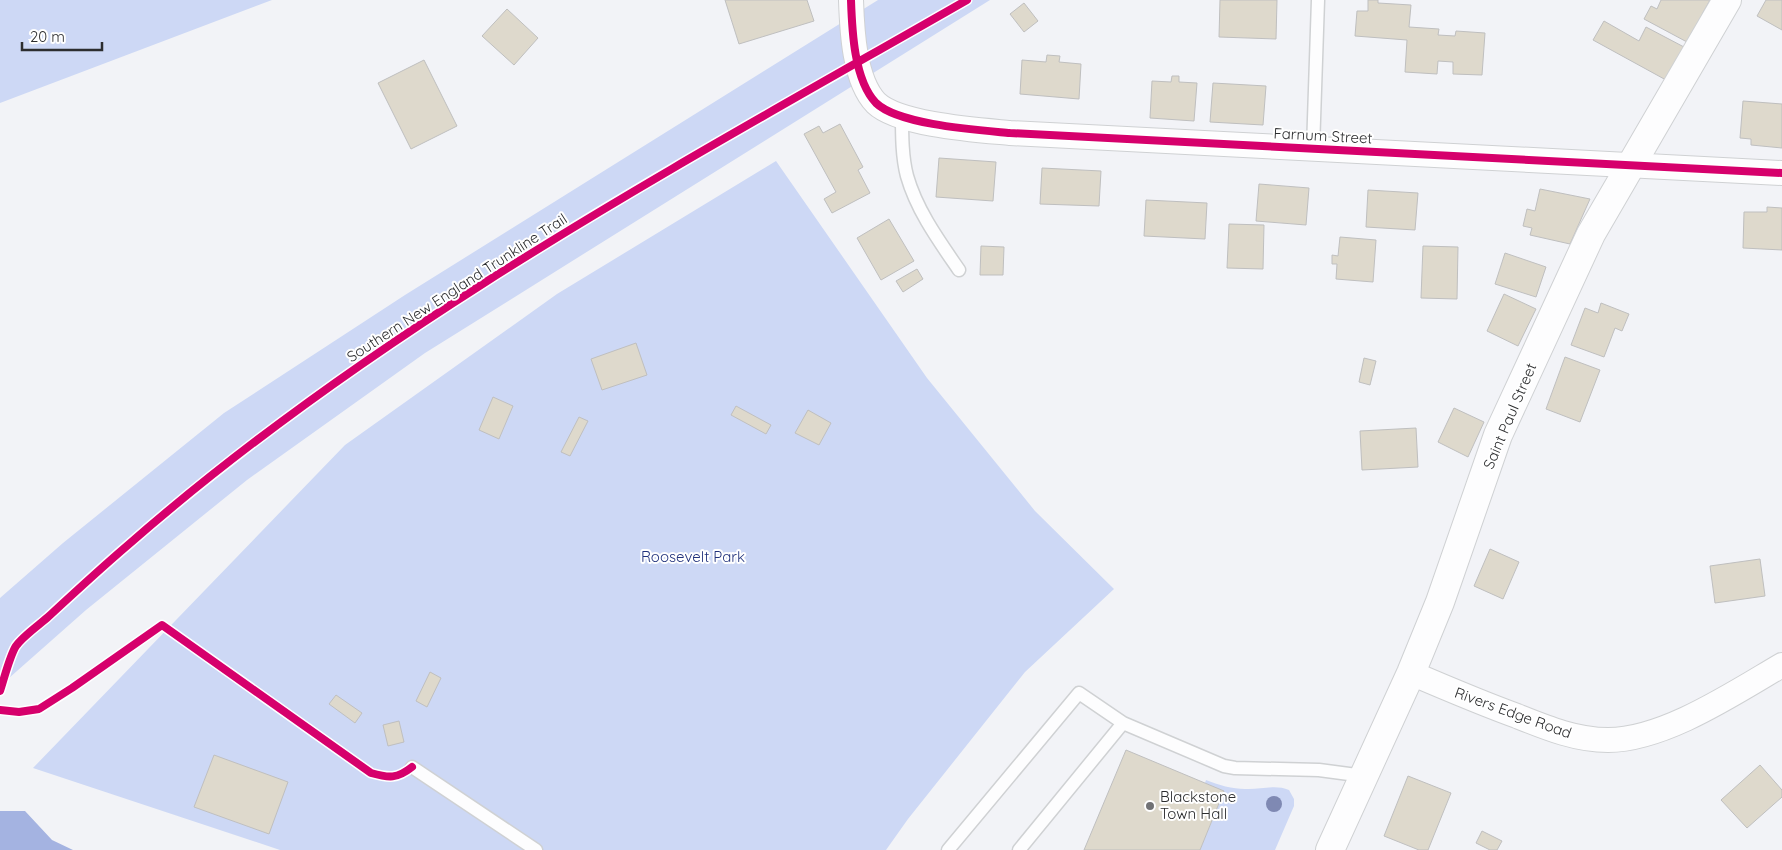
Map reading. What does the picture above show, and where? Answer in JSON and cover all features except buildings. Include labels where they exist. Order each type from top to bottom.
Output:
[{"type":"main road","name":"Saint Paul Street","points":[[1330,850],[1411,673],[1440,602],[1498,435],[1591,234],[1727,0]]},
{"type":"street","name":"Farnum Street","points":[[851,0],[852,36],[857,59],[870,95],[878,104],[890,112],[935,125],[1010,134],[1782,173]]},
{"type":"street","name":"Rivers Edge Road","points":[[1411,673],[1562,734],[1610,740],[1656,730],[1702,712],[1782,665]]},
{"type":"lane","points":[[1314,149],[1318,0]]},
{"type":"lane","points":[[902,115],[907,176],[919,207],[959,270]]},
{"type":"lane","points":[[949,850],[1079,693],[1123,723],[1214,762],[1235,768],[1319,770],[1364,776]]},
{"type":"lane","points":[[1019,850],[1123,723]]},
{"type":"lane","points":[[412,767],[536,850]]},
{"type":"green space","points":[[0,0],[272,0],[0,103]]},
{"type":"green space","points":[[878,0],[990,0],[425,353],[247,480],[86,610],[0,686],[0,598],[63,543],[224,413],[405,295]]},
{"type":"green space","name":"Roosevelt Park","points":[[776,161],[927,378],[1035,511],[1114,589],[1025,672],[908,819],[886,850],[280,850],[33,768],[345,445],[557,294]]},
{"type":"green space","points":[[1206,780],[1236,788],[1278,787],[1289,790],[1294,799],[1294,806],[1275,850],[1200,850],[1224,792],[1205,783]]},
{"type":"shaded area","points":[[0,811],[25,811],[52,840],[73,850],[0,850]]},
{"type":"cycle path","points":[[851,0],[852,26],[859,68],[863,81],[876,103],[902,117],[940,125],[1010,133],[1782,173]]},
{"type":"cycle path","name":"Southern New England Trunkline Trail","points":[[0,691],[12,655],[16,646],[23,638],[128,545],[224,465],[324,390],[428,319],[641,187],[967,0]]},
{"type":"cycle path","points":[[0,710],[19,712],[39,709],[162,625],[371,773],[393,776],[402,774],[412,767]]},
{"type":"place","name":"Blackstone Town Hall","points":[[1150,806]]}]
